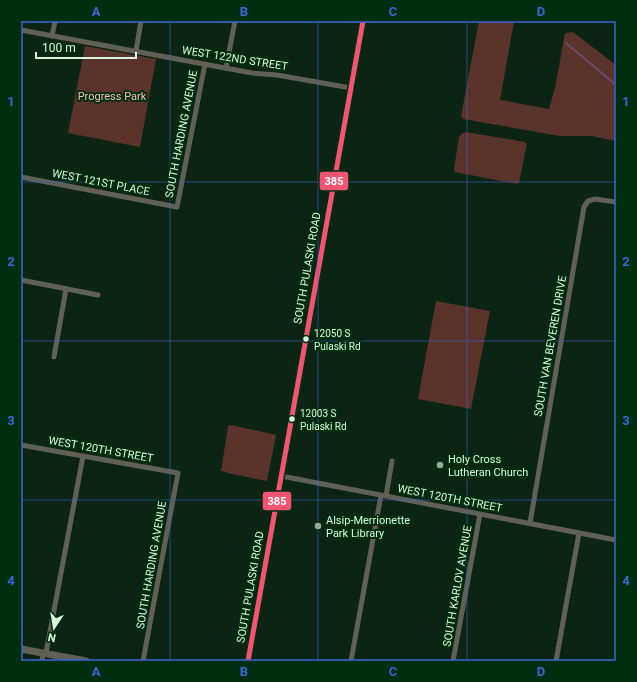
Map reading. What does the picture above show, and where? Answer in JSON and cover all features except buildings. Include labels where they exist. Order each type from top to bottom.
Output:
[{"type":"main road","name":"SOUTH PULASKI ROAD","points":[[248,661],[363,21]]},
{"type":"street","points":[[52,36],[55,21]]},
{"type":"street","points":[[136,51],[141,21]]},
{"type":"street","points":[[226,68],[235,21]]},
{"type":"street","name":"WEST 122ND STREET","points":[[21,30],[252,73],[278,75],[351,88]]},
{"type":"street","name":"SOUTH HARDING AVENUE","points":[[177,207],[205,64]]},
{"type":"street","name":"WEST 121ST PLACE","points":[[21,177],[177,207]]},
{"type":"street","name":"SOUTH VAN BEVEREN DRIVE","points":[[530,523],[584,207],[588,201],[595,198],[616,202]]},
{"type":"street","points":[[21,280],[98,295]]},
{"type":"street","points":[[54,357],[66,289]]},
{"type":"street","name":"WEST 120TH STREET","points":[[21,445],[178,473]]},
{"type":"street","points":[[42,661],[45,653],[83,456]]},
{"type":"street","points":[[351,661],[383,495],[392,461]]},
{"type":"street","name":"SOUTH HARDING AVENUE","points":[[144,661],[178,473]]},
{"type":"street","name":"WEST 120TH STREET","points":[[281,476],[616,540]]},
{"type":"street","name":"SOUTH KARLOV AVENUE","points":[[453,661],[480,514]]},
{"type":"street","points":[[556,661],[579,533]]},
{"type":"street","points":[[21,649],[86,661]]},
{"type":"green space","points":[[479,21],[514,21],[500,100],[549,109],[555,88],[565,33],[573,32],[616,65],[616,141],[592,136],[560,136],[463,119],[461,116]]},
{"type":"green space","name":"Progress Park","points":[[85,46],[156,59],[140,147],[68,133]]},
{"type":"green space","points":[[466,132],[527,143],[519,183],[517,184],[455,172],[454,169],[459,137]]},
{"type":"green space","points":[[436,301],[490,311],[471,409],[418,399]]},
{"type":"green space","points":[[230,425],[276,435],[267,481],[221,471],[228,426]]},
{"type":"waterway","points":[[566,43],[616,85]]},
{"type":"transit line","name":"385","points":[[248,661],[363,21]]},
{"type":"place","name":"12050 S Pulaski Rd","points":[[306,339]]},
{"type":"place","name":"12003 S Pulaski Rd","points":[[292,419]]},
{"type":"place","name":"Holy Cross Lutheran Church","points":[[440,465]]},
{"type":"place","name":"Alsip-Merrionette Park Library","points":[[318,526]]}]
